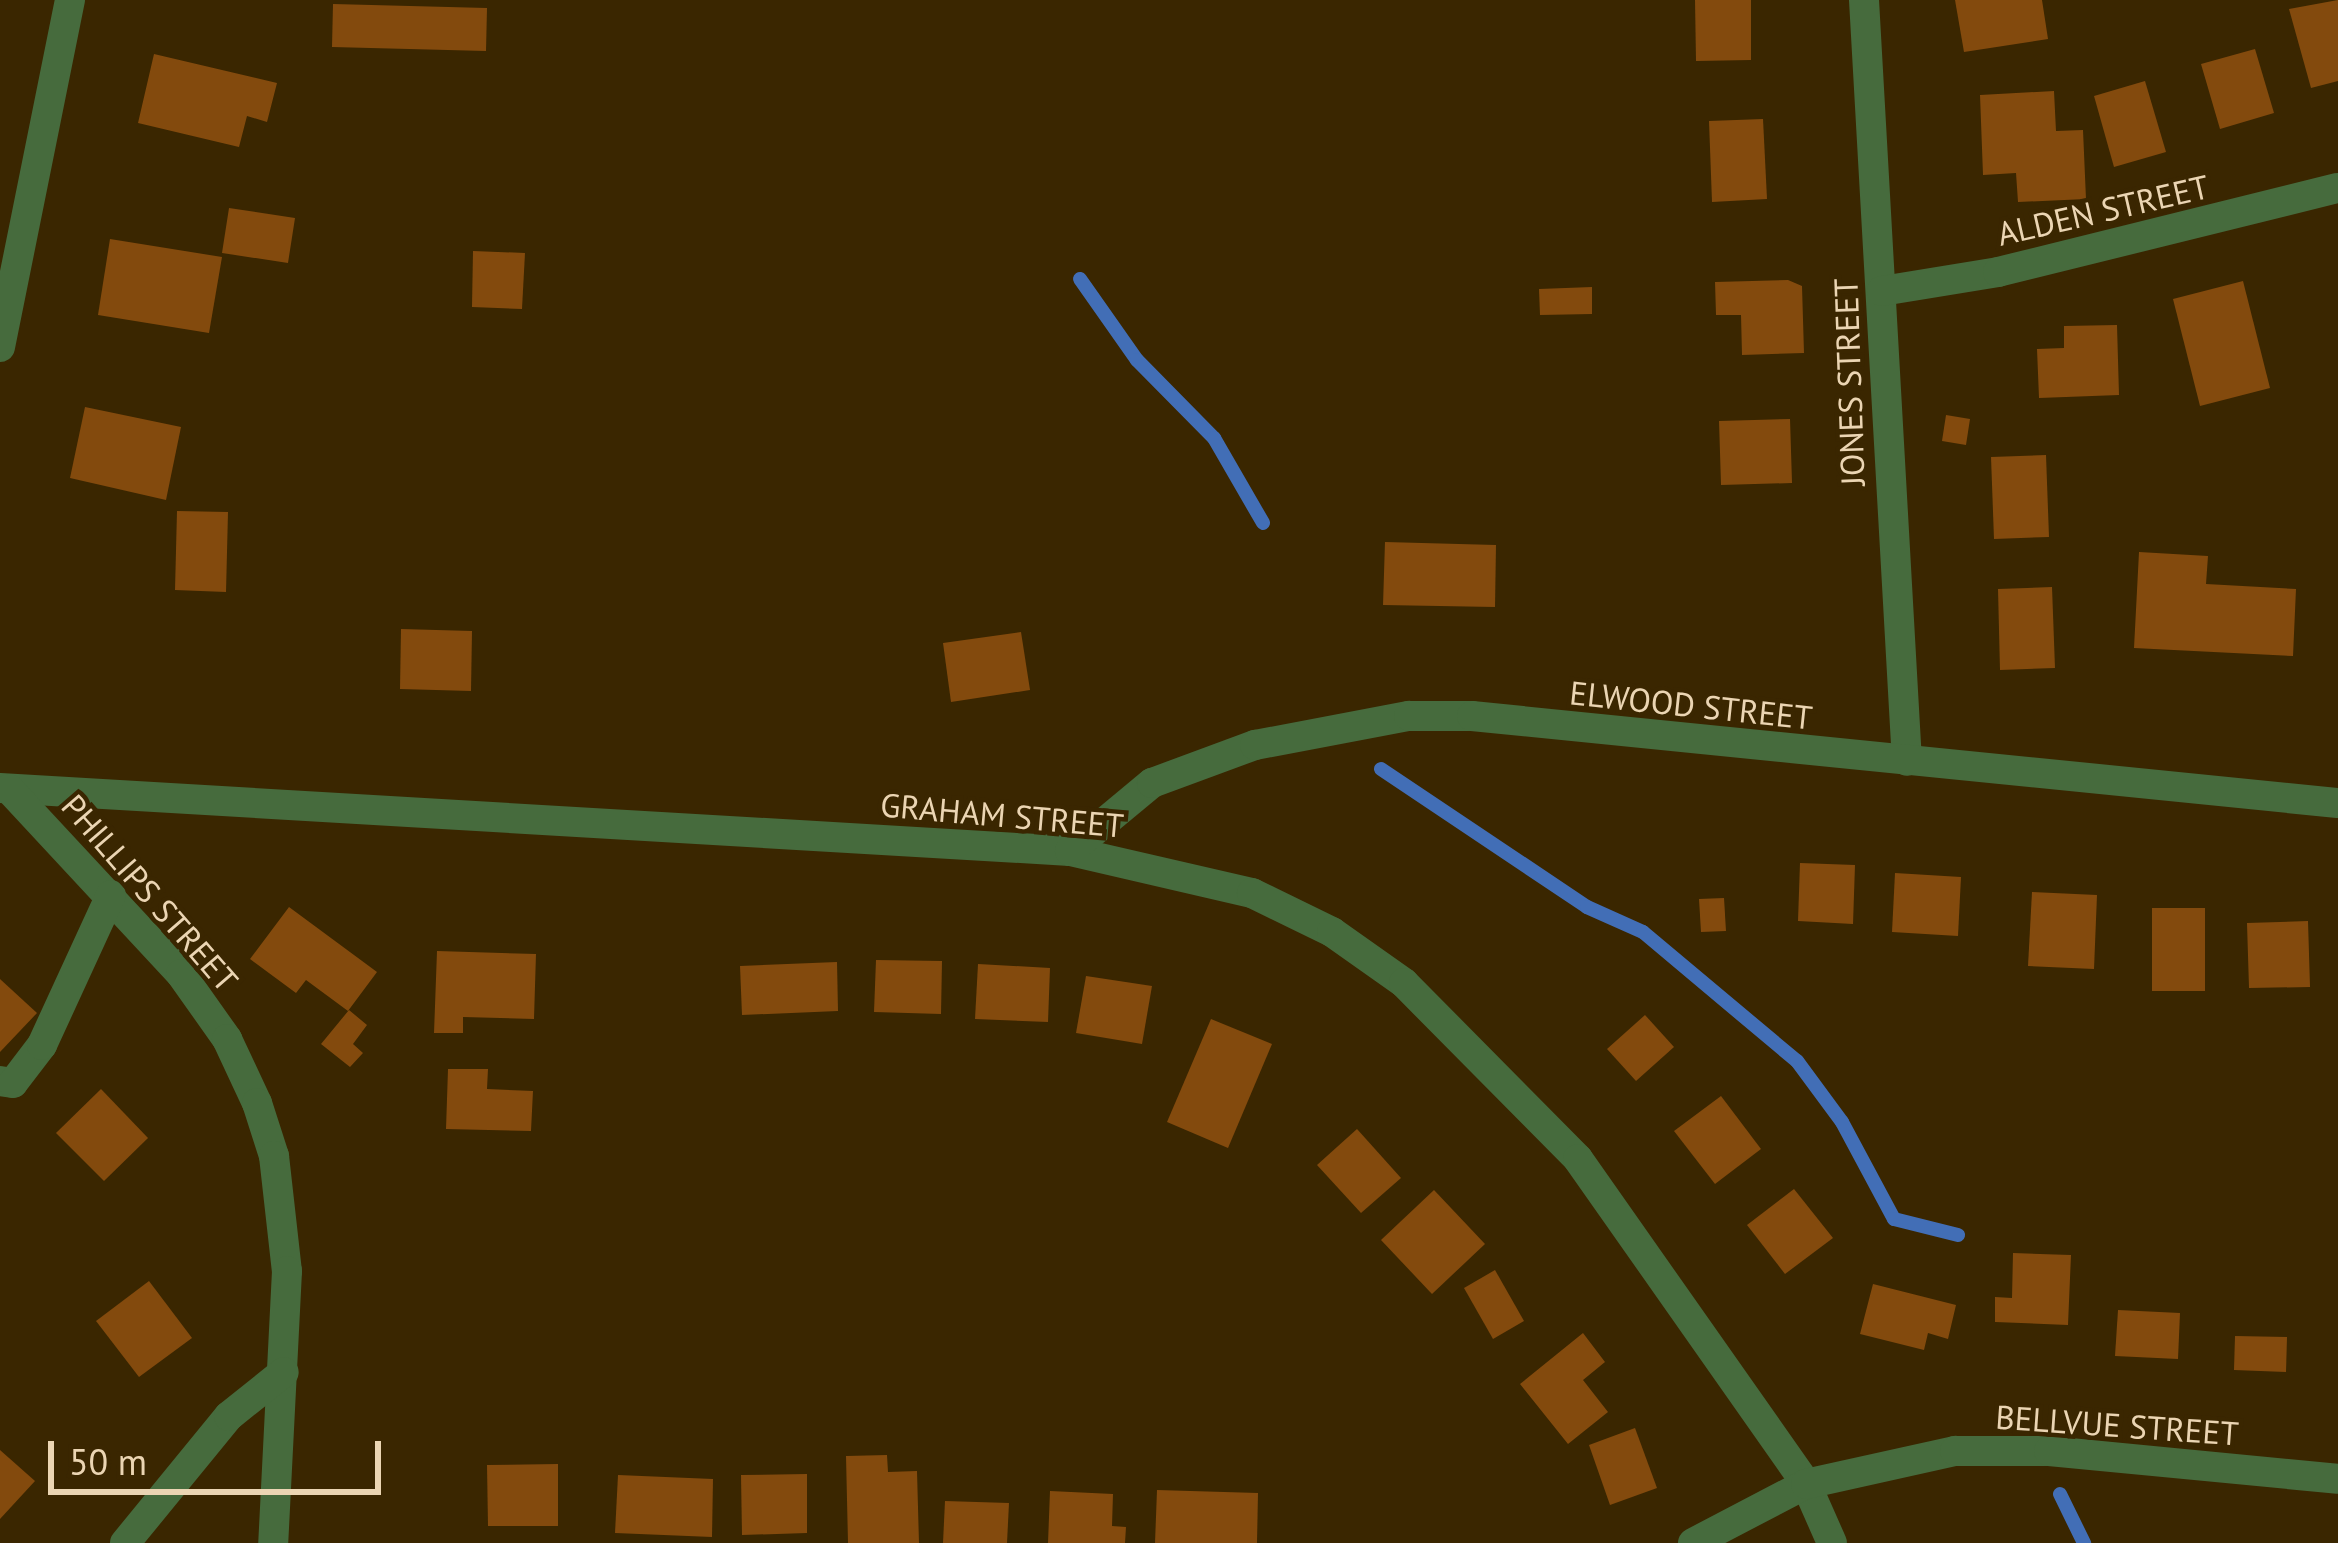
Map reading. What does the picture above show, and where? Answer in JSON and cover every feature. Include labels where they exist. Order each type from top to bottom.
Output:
[{"type":"street","points":[[0,347],[70,0]]},
{"type":"street","name":"JONES STREET","points":[[1864,0],[1907,761]]},
{"type":"street","name":"ALDEN STREET","points":[[1882,291],[1999,272],[2338,188]]},
{"type":"street","name":"ELWOOD STREET","points":[[1070,850],[1153,783],[1256,745],[1388,718],[1472,716],[2338,802]]},
{"type":"street","name":"GRAHAM STREET","points":[[4,789],[1070,850],[1252,893],[1332,932],[1404,982],[1578,1160],[1806,1484],[1832,1543]]},
{"type":"street","name":"PHILLIPS STREET","points":[[4,789],[111,895],[204,1006],[257,1103],[274,1156],[287,1271],[273,1543]]},
{"type":"street","points":[[0,1082],[13,1083],[42,1045],[111,895]]},
{"type":"street","points":[[125,1543],[229,1416],[284,1372]]},
{"type":"street","name":"BELLVUE STREET","points":[[1693,1543],[1806,1484],[1863,1467],[1979,1451],[2338,1479]]},
{"type":"building","points":[[1695,0],[1751,0],[1751,60],[1696,61]]},
{"type":"building","points":[[1955,0],[2042,0],[2048,39],[1964,52]]},
{"type":"building","points":[[2338,0],[2338,81],[2311,88],[2289,9]]},
{"type":"building","points":[[333,4],[487,8],[486,51],[332,47]]},
{"type":"building","points":[[2255,49],[2274,113],[2220,129],[2201,64]]},
{"type":"building","points":[[154,54],[277,83],[267,122],[247,116],[239,147],[138,123]]},
{"type":"building","points":[[2145,81],[2166,152],[2114,167],[2094,96]]},
{"type":"building","points":[[2054,91],[2056,131],[2083,130],[2086,199],[2018,202],[2016,173],[1983,175],[1980,95]]},
{"type":"building","points":[[1763,119],[1767,199],[1712,202],[1709,121]]},
{"type":"building","points":[[229,208],[295,218],[288,263],[222,253]]},
{"type":"building","points":[[110,239],[222,257],[209,333],[98,315]]},
{"type":"building","points":[[473,251],[525,253],[522,309],[472,307]]},
{"type":"building","points":[[1788,280],[1802,286],[1804,353],[1742,355],[1741,315],[1716,315],[1715,282]]},
{"type":"building","points":[[2243,281],[2270,388],[2200,406],[2173,299]]},
{"type":"building","points":[[1592,287],[1592,314],[1540,315],[1539,289]]},
{"type":"building","points":[[2117,325],[2119,395],[2039,398],[2037,349],[2064,348],[2064,326]]},
{"type":"building","points":[[85,407],[181,427],[166,500],[70,478]]},
{"type":"building","points":[[1946,415],[1970,419],[1966,445],[1942,441]]},
{"type":"building","points":[[1790,419],[1792,483],[1721,485],[1719,421]]},
{"type":"building","points":[[2046,455],[2049,537],[1994,539],[1991,457]]},
{"type":"building","points":[[177,511],[228,512],[226,592],[175,590]]},
{"type":"building","points":[[1385,542],[1496,545],[1495,607],[1383,605]]},
{"type":"building","points":[[2139,552],[2208,556],[2206,584],[2296,589],[2293,656],[2134,648]]},
{"type":"building","points":[[2052,587],[2055,668],[2000,670],[1998,589]]},
{"type":"building","points":[[401,629],[472,631],[471,691],[400,689]]},
{"type":"building","points":[[1021,632],[1030,690],[951,702],[943,643]]},
{"type":"building","points":[[1800,863],[1855,865],[1853,924],[1798,921]]},
{"type":"building","points":[[1895,873],[1961,877],[1958,936],[1892,932]]},
{"type":"building","points":[[2032,892],[2097,895],[2094,969],[2028,966]]},
{"type":"building","points":[[1724,898],[1726,931],[1701,932],[1699,899]]},
{"type":"building","points":[[289,907],[377,972],[348,1011],[306,980],[296,993],[250,959]]},
{"type":"building","points":[[2152,908],[2205,908],[2205,991],[2152,991]]},
{"type":"building","points":[[2308,921],[2310,987],[2249,988],[2247,923]]},
{"type":"building","points":[[437,951],[536,954],[534,1019],[463,1017],[463,1033],[434,1033]]},
{"type":"building","points":[[876,960],[942,961],[941,1014],[874,1012]]},
{"type":"building","points":[[837,962],[838,1011],[742,1015],[740,966]]},
{"type":"building","points":[[978,964],[1050,968],[1048,1022],[975,1019]]},
{"type":"building","points":[[1086,976],[1152,986],[1142,1044],[1076,1033]]},
{"type":"building","points":[[0,979],[37,1013],[0,1052]]},
{"type":"building","points":[[349,1010],[367,1025],[353,1044],[363,1053],[350,1067],[321,1044]]},
{"type":"building","points":[[1645,1015],[1674,1047],[1636,1081],[1607,1049]]},
{"type":"building","points":[[1211,1019],[1272,1044],[1228,1148],[1167,1122]]},
{"type":"building","points":[[448,1069],[488,1069],[487,1089],[533,1091],[531,1131],[446,1129]]},
{"type":"building","points":[[101,1089],[148,1138],[104,1181],[56,1133]]},
{"type":"building","points":[[1721,1096],[1761,1149],[1715,1184],[1674,1131]]},
{"type":"building","points":[[1357,1129],[1401,1178],[1361,1213],[1317,1165]]},
{"type":"building","points":[[1794,1189],[1833,1238],[1785,1274],[1747,1225]]},
{"type":"building","points":[[1434,1190],[1485,1244],[1432,1294],[1381,1240]]},
{"type":"building","points":[[2013,1253],[2071,1255],[2068,1325],[1995,1322],[1995,1297],[2012,1298]]},
{"type":"building","points":[[1495,1270],[1524,1321],[1493,1339],[1464,1288]]},
{"type":"building","points":[[149,1281],[192,1338],[139,1377],[96,1321]]},
{"type":"building","points":[[1873,1284],[1956,1305],[1948,1339],[1928,1333],[1924,1350],[1860,1334]]},
{"type":"building","points":[[2118,1310],[2180,1313],[2178,1359],[2115,1356]]},
{"type":"building","points":[[1583,1333],[1605,1362],[1583,1380],[1608,1412],[1568,1444],[1520,1384]]},
{"type":"building","points":[[2235,1336],[2287,1337],[2286,1372],[2234,1370]]},
{"type":"building","points":[[1635,1428],[1657,1488],[1610,1505],[1589,1445]]},
{"type":"building","points":[[0,1450],[35,1481],[0,1519]]},
{"type":"building","points":[[887,1455],[888,1472],[917,1471],[919,1543],[848,1543],[846,1456]]},
{"type":"building","points":[[558,1464],[558,1526],[488,1526],[487,1465]]},
{"type":"building","points":[[807,1474],[807,1533],[742,1535],[741,1475]]},
{"type":"building","points":[[618,1475],[713,1479],[712,1537],[615,1533]]},
{"type":"building","points":[[1157,1490],[1258,1493],[1257,1543],[1155,1543]]},
{"type":"building","points":[[1050,1491],[1113,1494],[1112,1526],[1126,1527],[1125,1543],[1048,1543]]},
{"type":"building","points":[[945,1501],[1009,1503],[1007,1543],[943,1543]]},
{"type":"waterway","points":[[1080,279],[1137,360],[1214,438],[1263,523]]},
{"type":"waterway","points":[[1381,769],[1587,907],[1643,932],[1797,1061],[1842,1122],[1894,1219],[1958,1235]]},
{"type":"waterway","points":[[2060,1494],[2084,1543]]}]
